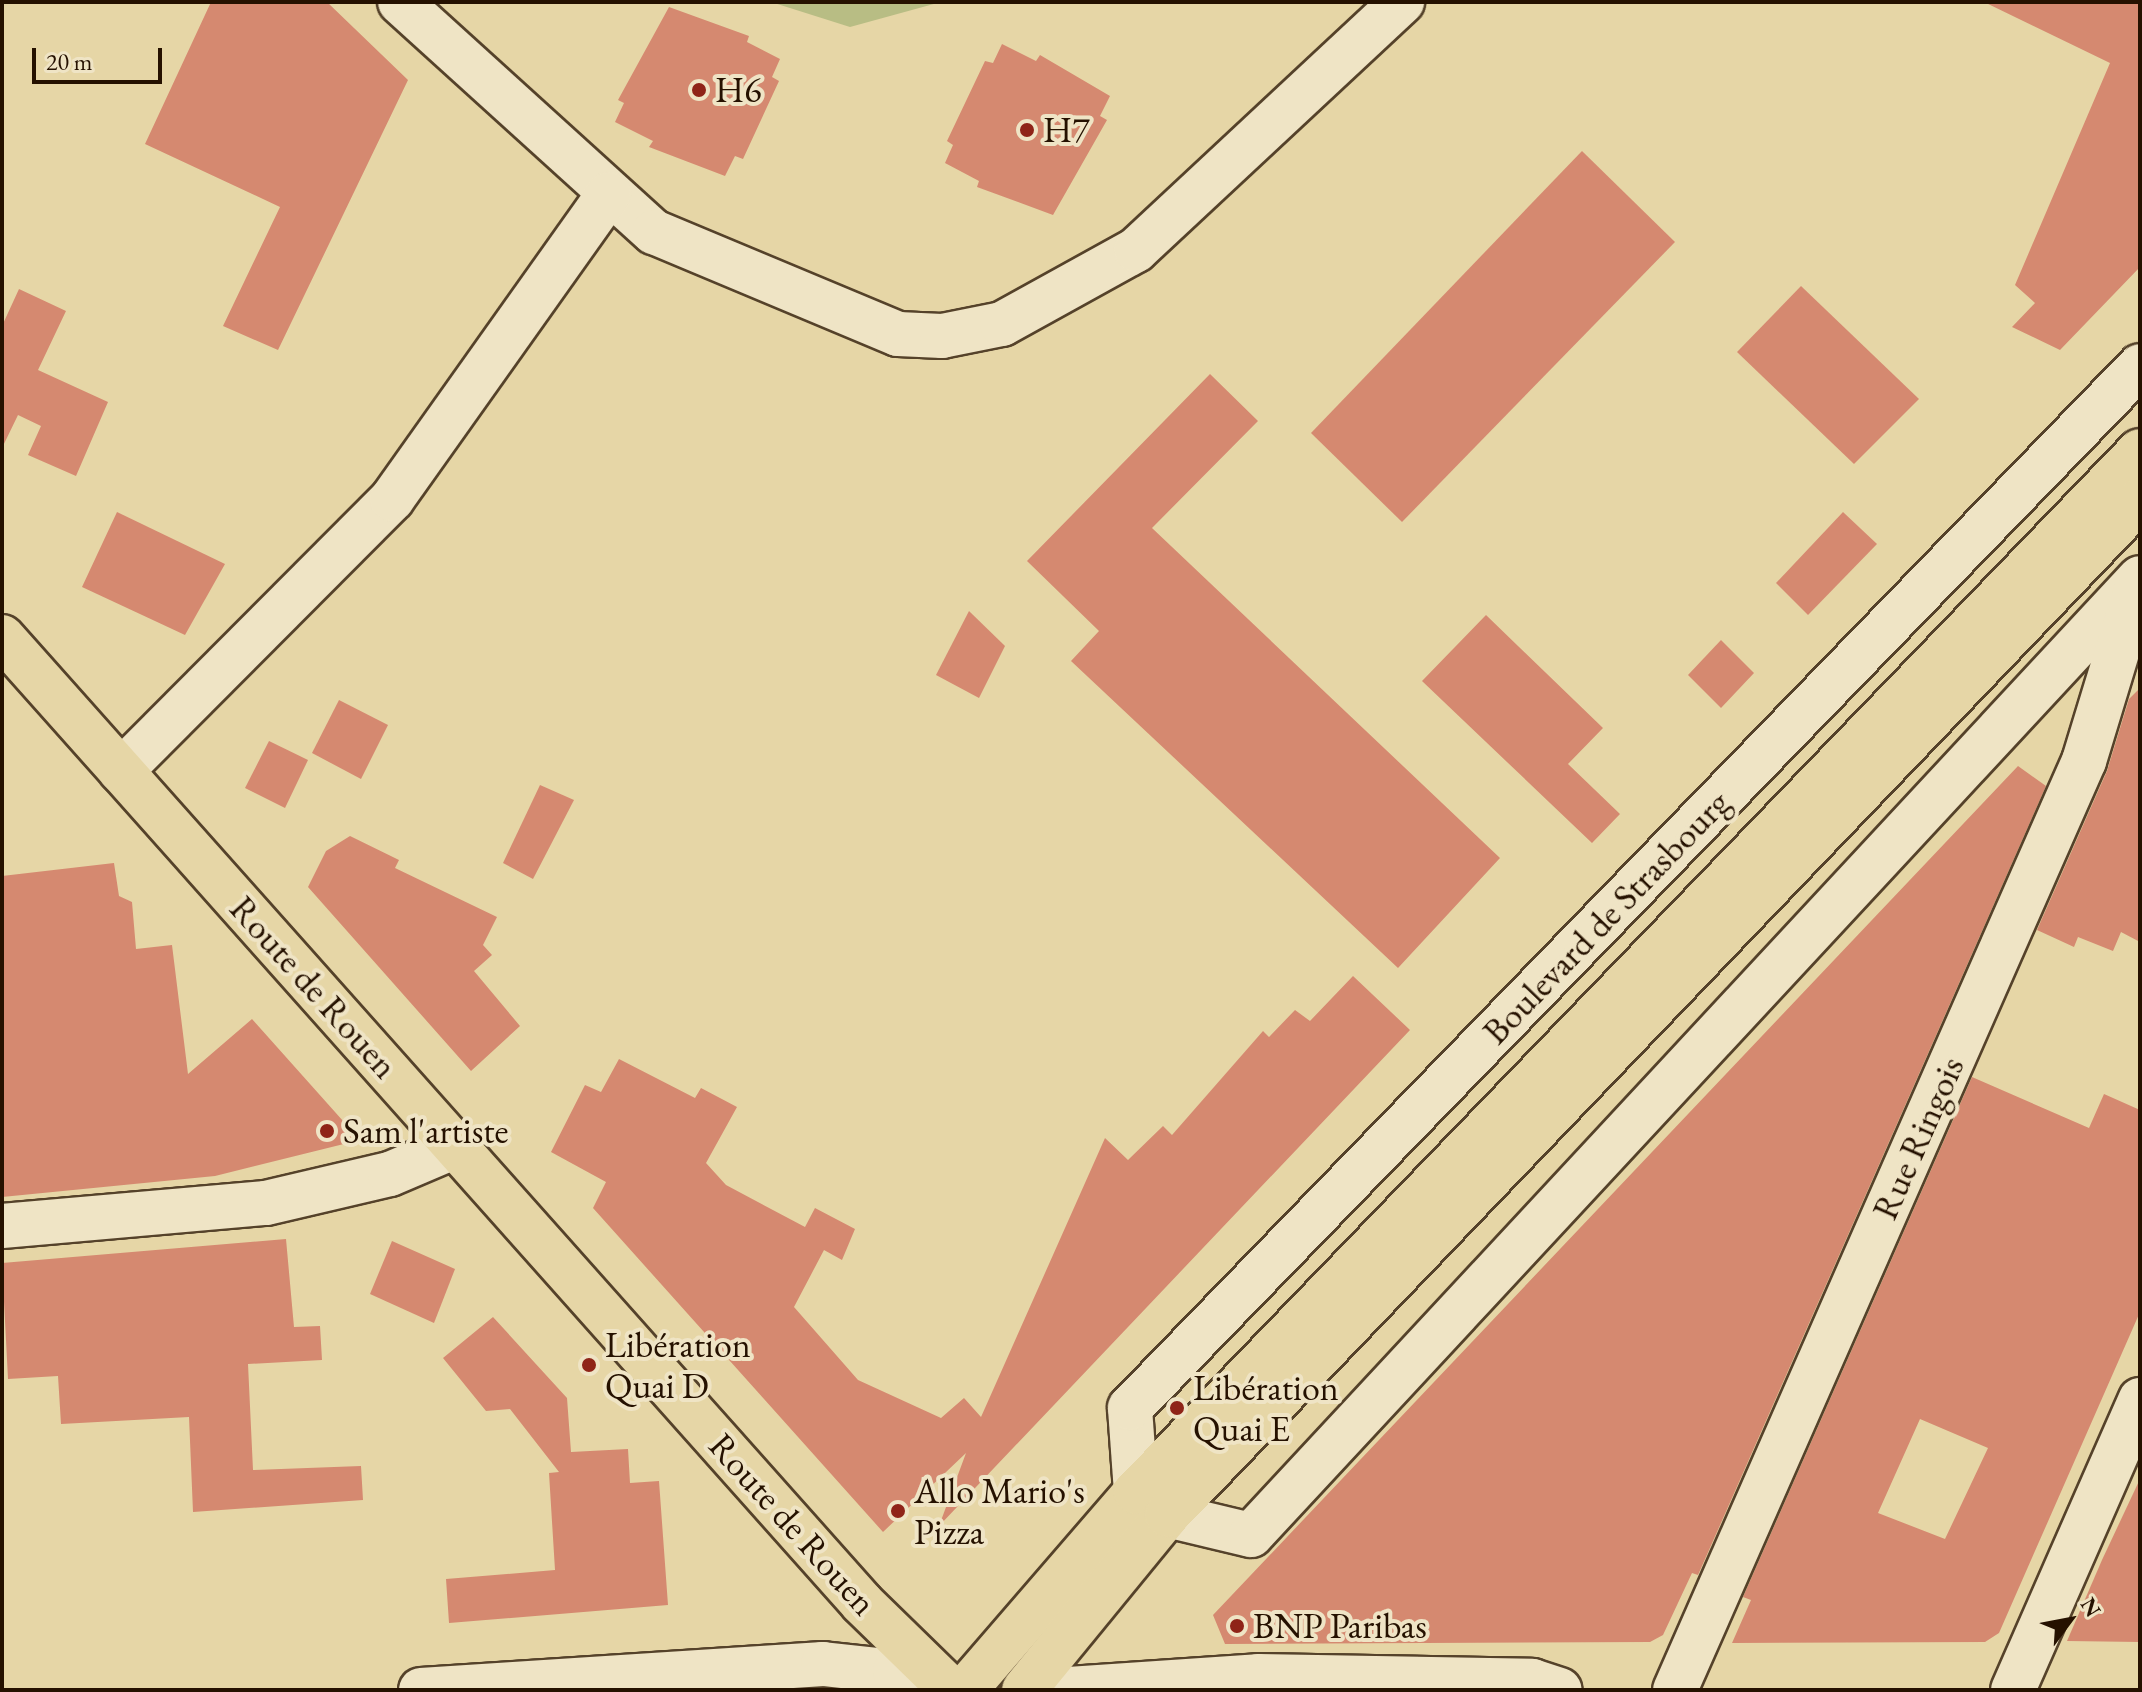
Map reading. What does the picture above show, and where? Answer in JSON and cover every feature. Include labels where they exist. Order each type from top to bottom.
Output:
[{"type":"main road","name":"Boulevard de Strasbourg","points":[[1024,1690],[1151,1504],[2140,451]]},
{"type":"main road","name":"Boulevard de Strasbourg","points":[[965,1690],[2140,500]]},
{"type":"main road","name":"Route de Rouen","points":[[2,637],[862,1603],[951,1690]]},
{"type":"street","points":[[400,2],[654,232],[898,334],[942,336],[1002,324],[1136,250],[1402,2]]},
{"type":"street","points":[[121,771],[392,499],[609,194]]},
{"type":"street","name":"Boulevard de Strasbourg","points":[[1151,1504],[1130,1408],[2140,366]]},
{"type":"street","points":[[1151,1504],[1251,1535],[2140,578]]},
{"type":"street","name":"Rue Ringois","points":[[1675,1690],[2084,761],[2140,578]]},
{"type":"street","points":[[2,1226],[266,1203],[390,1174],[456,1146]]},
{"type":"street","points":[[2013,1690],[2140,1400]]},
{"type":"street","points":[[421,1690],[823,1664],[895,1672],[941,1690]]},
{"type":"street","points":[[1054,1690],[1258,1676],[1457,1685],[1532,1681],[1560,1690]]},
{"type":"green space","points":[[771,2],[941,2],[850,27]]},
{"type":"building","points":[[211,2],[327,2],[408,80],[278,350],[223,326],[280,207],[145,144]]},
{"type":"building","points":[[1984,2],[2140,2],[2140,267],[2060,350],[2012,327],[2035,303],[2015,285],[2110,63]]},
{"type":"building","name":"H6","points":[[669,7],[749,36],[747,42],[780,59],[772,77],[779,81],[743,159],[735,156],[725,176],[649,147],[653,141],[615,122],[624,103],[618,100]]},
{"type":"building","name":"H7","points":[[1002,44],[1036,61],[1040,55],[1110,96],[1100,116],[1107,120],[1053,215],[977,187],[979,181],[945,163],[953,145],[947,141],[985,61],[993,63]]},
{"type":"building","points":[[1582,151],[1675,242],[1402,522],[1311,433]]},
{"type":"building","points":[[1801,286],[1919,399],[1854,464],[1737,352]]},
{"type":"building","points":[[19,289],[66,311],[38,370],[108,402],[76,476],[28,455],[41,426],[18,415],[2,448],[2,326]]},
{"type":"building","points":[[1210,374],[1258,421],[1152,528],[1500,858],[1398,968],[1071,661],[1099,631],[1027,561]]},
{"type":"building","points":[[117,512],[225,564],[185,635],[82,587]]},
{"type":"building","points":[[1843,512],[1877,544],[1808,615],[1776,583]]},
{"type":"building","points":[[969,611],[1005,646],[979,698],[936,675]]},
{"type":"building","points":[[1486,615],[1603,728],[1568,764],[1620,814],[1592,843],[1422,681]]},
{"type":"building","points":[[1721,640],[1754,673],[1721,708],[1688,675]]},
{"type":"building","points":[[2140,688],[2140,942],[2121,932],[2113,951],[2078,937],[2074,947],[2037,930],[2107,771],[2129,699]]},
{"type":"building","points":[[339,700],[388,725],[361,779],[312,753]]},
{"type":"building","points":[[269,741],[308,760],[285,808],[245,788]]},
{"type":"building","points":[[2018,766],[2046,786],[1698,1575],[1692,1573],[1663,1635],[1650,1642],[1225,1644],[1213,1615]]},
{"type":"building","points":[[540,785],[574,800],[533,879],[503,863]]},
{"type":"building","points":[[350,836],[399,860],[395,868],[497,917],[483,945],[492,955],[474,971],[520,1026],[471,1071],[308,887],[326,851]]},
{"type":"building","points":[[114,863],[119,896],[132,902],[136,949],[172,945],[188,1074],[252,1019],[360,1140],[215,1176],[2,1197],[2,876]]},
{"type":"building","points":[[1353,976],[1410,1030],[939,1526],[966,1453],[883,1532],[593,1208],[606,1182],[551,1152],[585,1085],[601,1092],[619,1059],[695,1098],[701,1088],[737,1107],[706,1163],[726,1185],[805,1227],[815,1208],[855,1229],[842,1260],[824,1250],[794,1307],[858,1380],[941,1418],[964,1398],[981,1417],[1105,1138],[1128,1160],[1163,1126],[1172,1135],[1263,1031],[1269,1037],[1295,1010],[1310,1021]]},
{"type":"building","points":[[1972,1077],[2089,1128],[2104,1094],[2140,1110],[2140,1312],[1999,1633],[1985,1642],[1732,1643],[1751,1600],[1743,1597]],"holes":[[[1920,1419],[1988,1448],[1945,1539],[1878,1513]]]},
{"type":"building","points":[[286,1239],[294,1327],[320,1326],[322,1360],[248,1364],[253,1470],[361,1466],[363,1500],[193,1512],[189,1417],[61,1424],[58,1376],[8,1379],[2,1263]]},
{"type":"building","points":[[392,1241],[455,1269],[434,1323],[370,1294]]},
{"type":"building","points":[[493,1317],[567,1398],[571,1452],[628,1449],[630,1483],[659,1481],[668,1605],[449,1623],[446,1579],[555,1570],[549,1473],[559,1472],[510,1409],[486,1411],[443,1358]]},
{"type":"building","points":[[2140,1479],[2140,1642],[2067,1641],[2102,1560]]},
{"type":"place","name":"H6","points":[[699,90]]},
{"type":"place","name":"H7","points":[[1027,130]]},
{"type":"place","name":"Sam l'artiste","points":[[327,1131]]},
{"type":"place","name":"Libération Quai D","points":[[589,1365]]},
{"type":"place","name":"Libération Quai E","points":[[1177,1408]]},
{"type":"place","name":"Allo Mario's Pizza","points":[[898,1511]]},
{"type":"place","name":"BNP Paribas","points":[[1237,1626]]}]
